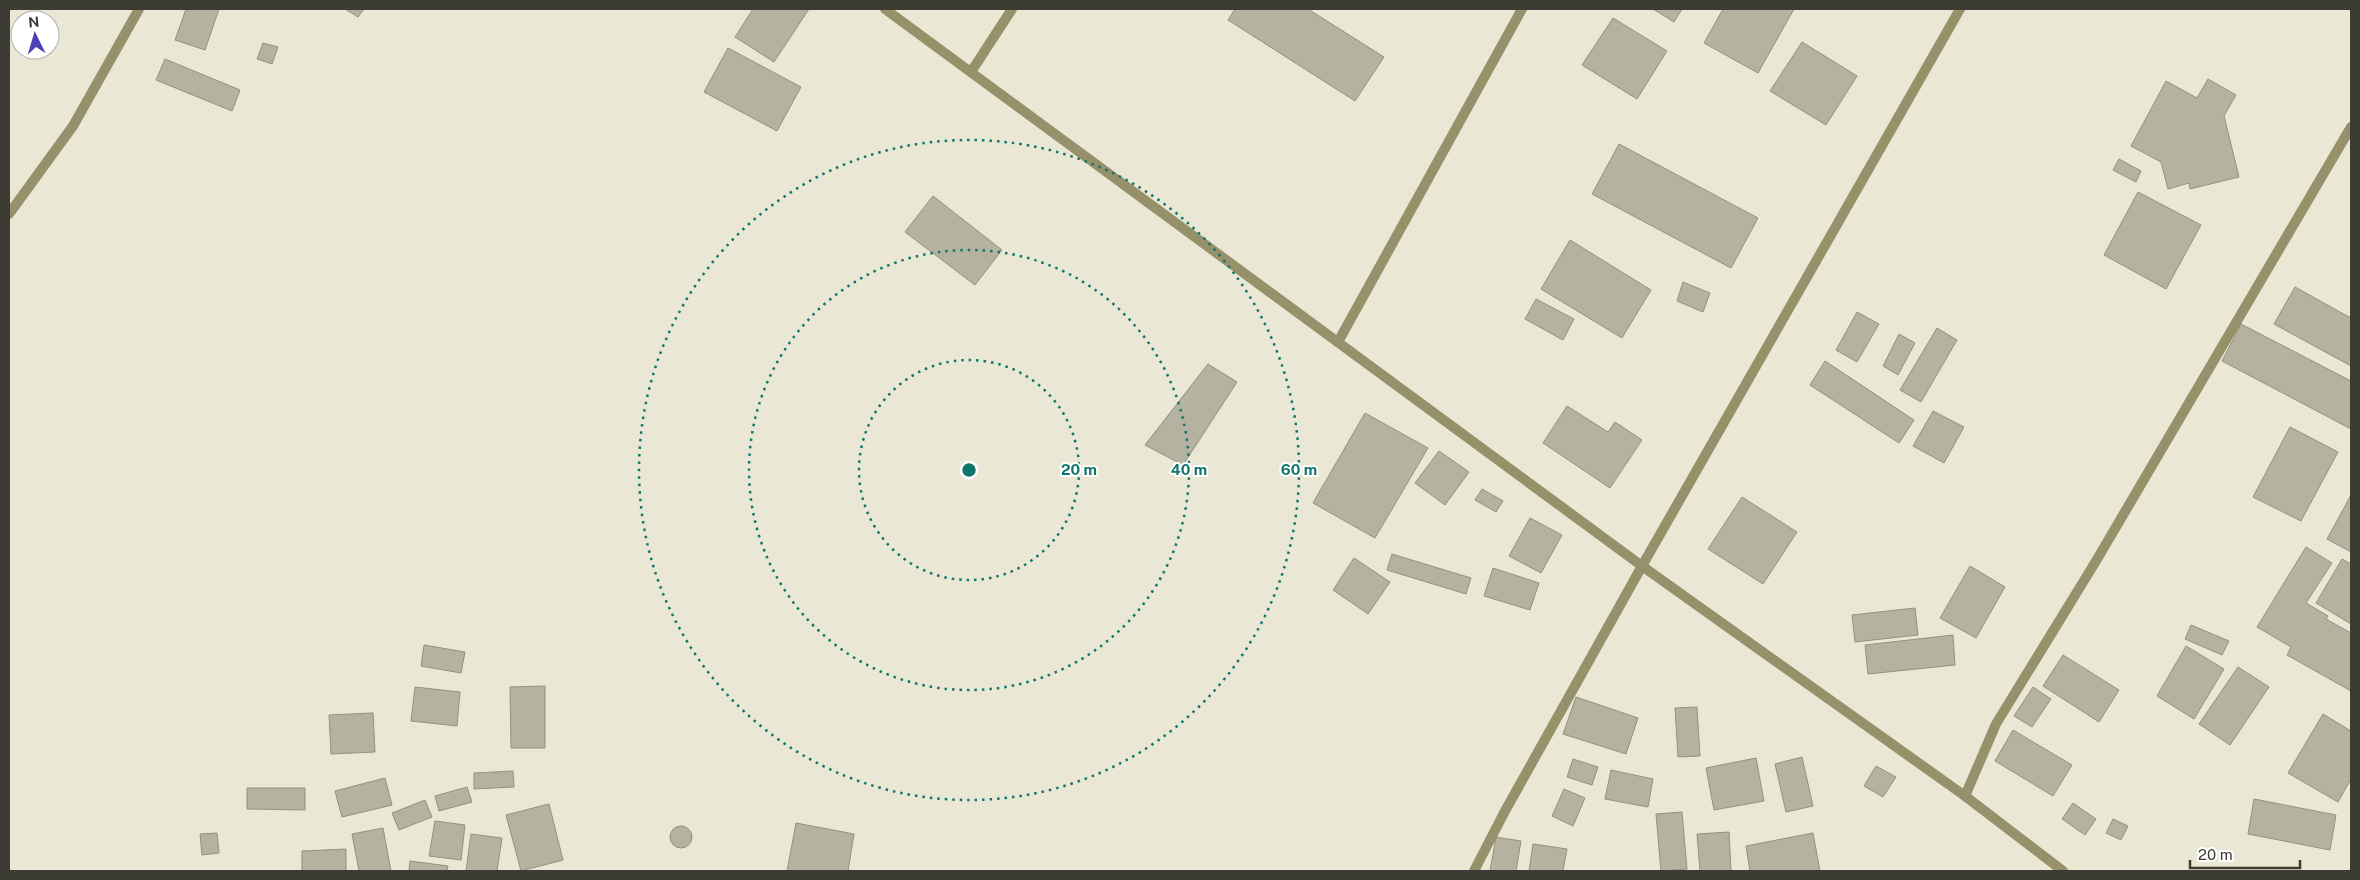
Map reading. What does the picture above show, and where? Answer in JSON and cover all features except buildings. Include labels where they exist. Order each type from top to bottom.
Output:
[{"type":"street","points":[[9,214],[73,126],[139,9]]},
{"type":"street","points":[[885,9],[1642,566],[1965,796],[2063,871]]},
{"type":"street","points":[[971,72],[1012,9]]},
{"type":"street","points":[[1338,342],[1522,9]]},
{"type":"street","points":[[1474,871],[1505,811],[1642,566],[1960,9]]},
{"type":"street","points":[[1965,796],[1996,724],[2096,561],[2351,127]]}]
